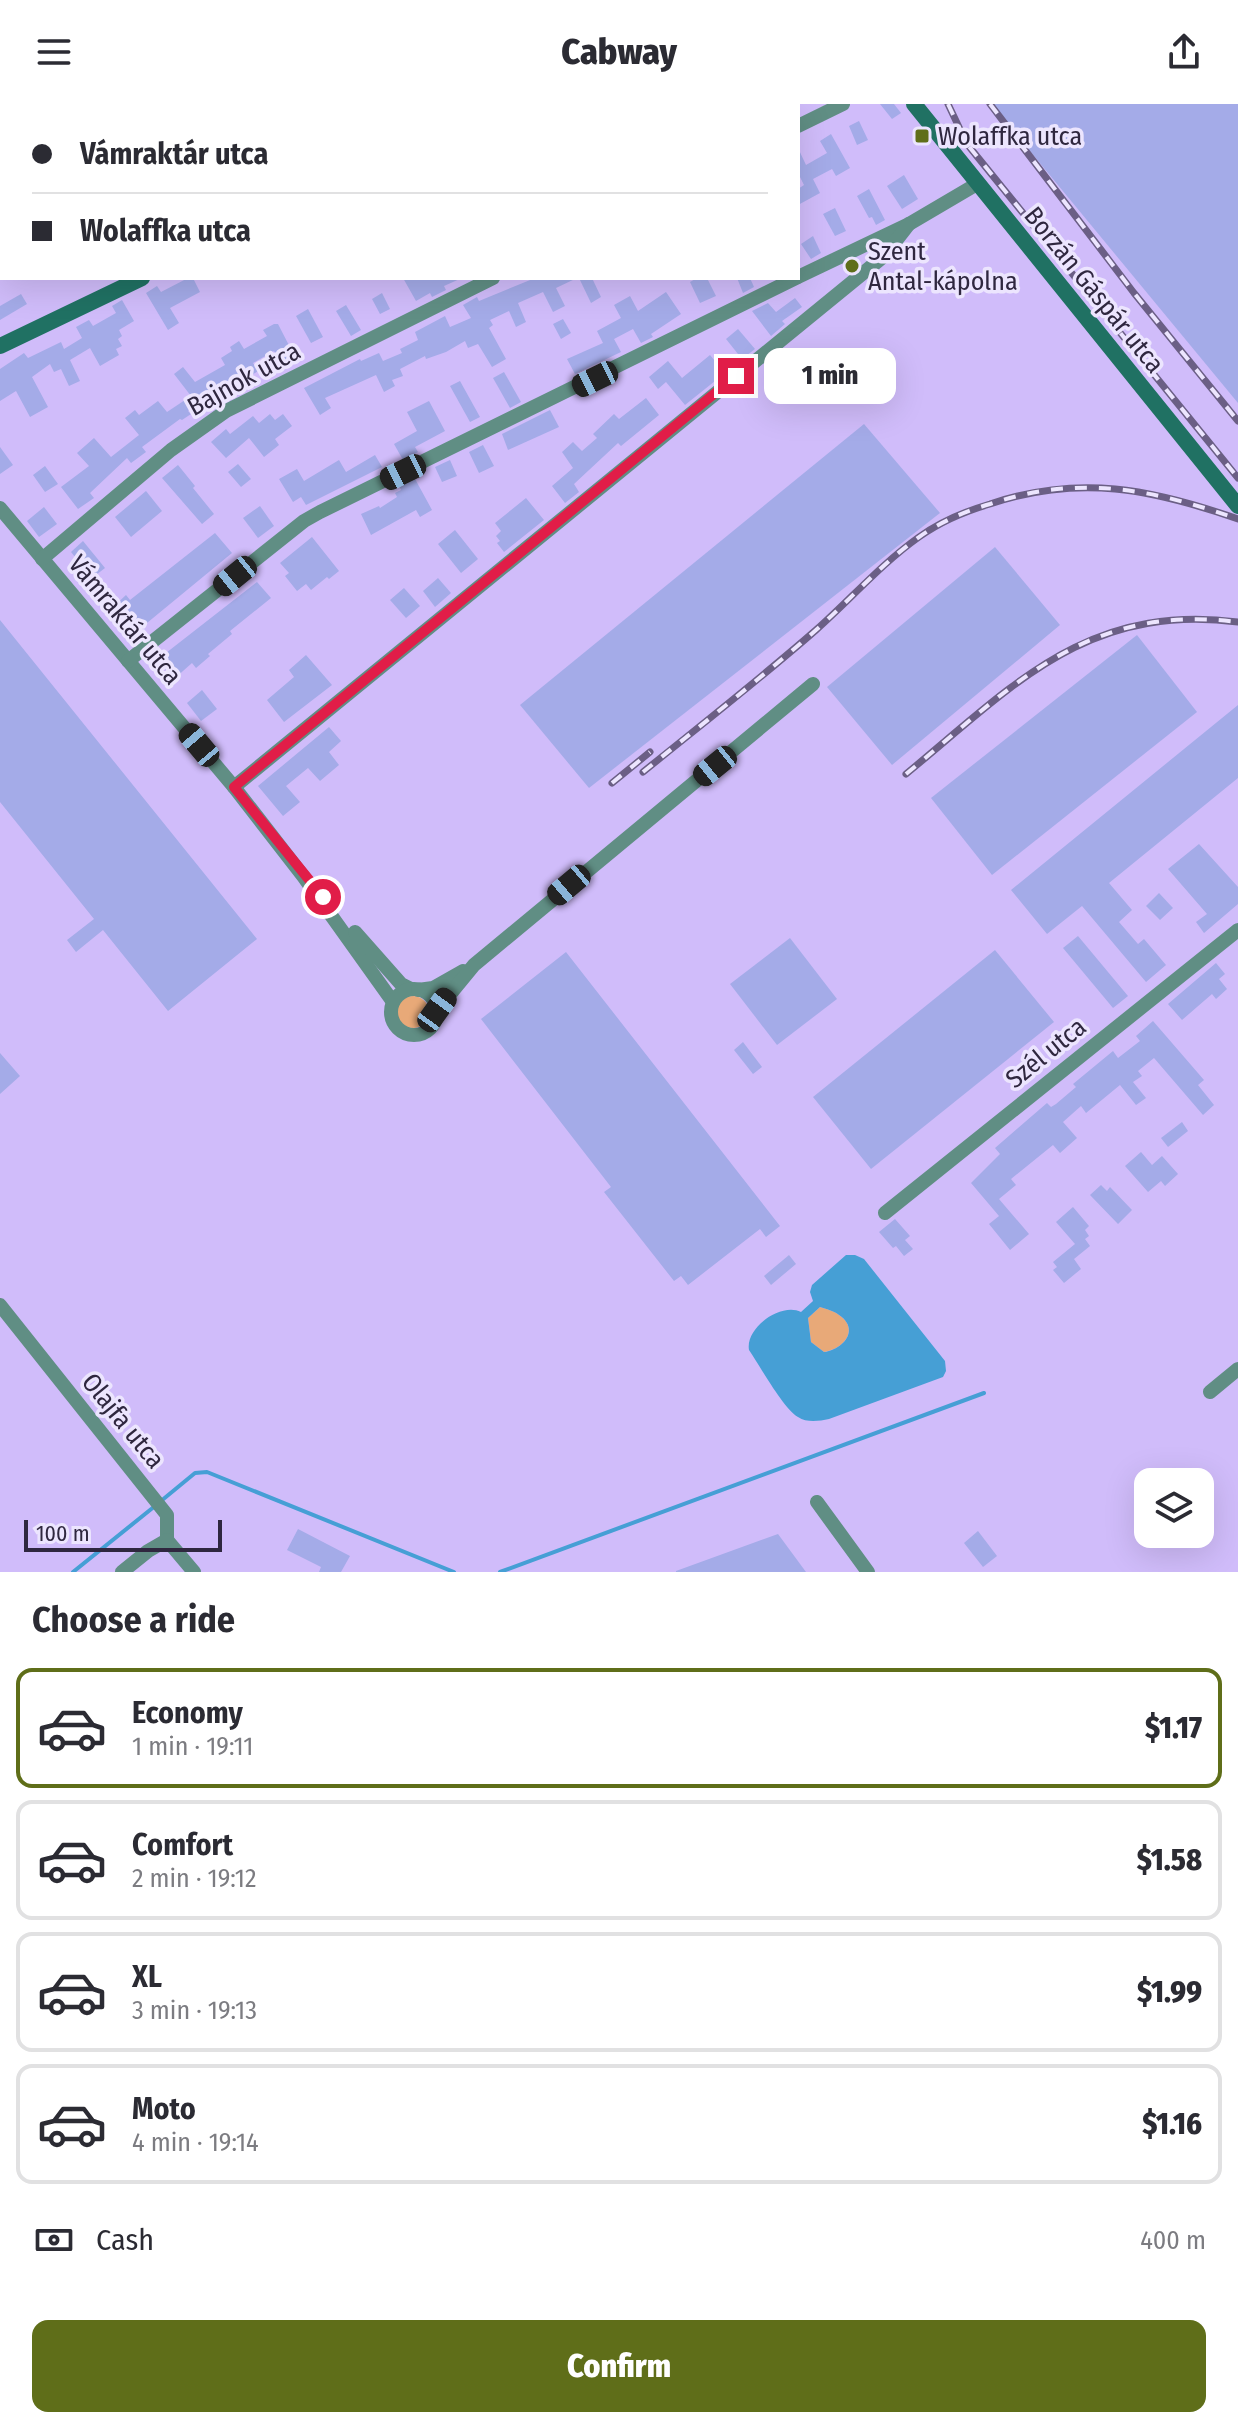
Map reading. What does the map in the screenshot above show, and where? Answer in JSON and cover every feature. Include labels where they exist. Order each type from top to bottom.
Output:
[{"type":"street","points":[[800,125],[843,104]]},
{"type":"street","name":"Borzán Gáspár utca","points":[[914,104],[1238,506]]},
{"type":"street","points":[[800,277],[909,224],[977,184]]},
{"type":"street","points":[[234,787],[884,256],[909,224]]},
{"type":"street","points":[[0,346],[138,280]]},
{"type":"street","name":"Bajnok utca","points":[[42,559],[171,450],[226,411],[489,280]]},
{"type":"street","points":[[128,661],[304,521],[793,280]]},
{"type":"street","name":"Vámraktár utca","points":[[0,508],[234,787],[303,876],[393,1002]]},
{"type":"street","points":[[474,965],[437,1010],[432,1026],[426,1032],[412,1035],[398,1029],[391,1009],[398,996],[433,988],[474,965],[813,684]]},
{"type":"street","name":"Vámraktár utca","points":[[303,876],[401,984],[415,990]]},
{"type":"street","name":"Szél utca","points":[[885,1213],[1238,930]]},
{"type":"street","points":[[415,990],[434,1001],[437,1010]]},
{"type":"street","name":"Olajfa utca","points":[[0,1305],[167,1515],[167,1540]]},
{"type":"street","points":[[1210,1392],[1238,1369]]},
{"type":"street","points":[[817,1502],[868,1572]]},
{"type":"street","points":[[122,1572],[167,1540],[194,1572]]},
{"type":"shaded area","points":[[413,996],[424,1001],[429,1012],[424,1023],[413,1028],[402,1023],[397,1012],[402,1001]]},
{"type":"shaded area","points":[[820,1307],[845,1320],[849,1332],[838,1347],[824,1352],[811,1342],[808,1318]]},
{"type":"water","points":[[846,1255],[864,1259],[945,1361],[943,1377],[829,1419],[809,1421],[798,1417],[772,1386],[749,1350],[749,1342],[766,1319],[784,1311],[801,1312],[813,1301],[810,1292],[812,1285]],"holes":[[[820,1307],[835,1312],[845,1320],[849,1332],[843,1343],[824,1352],[811,1342],[808,1318]]]},
{"type":"building","points":[[880,104],[894,104],[901,113],[892,119]]},
{"type":"building","points":[[991,104],[1238,104],[1238,403]]},
{"type":"building","points":[[859,121],[868,140],[857,145],[849,126]]},
{"type":"building","points":[[831,134],[850,168],[836,176],[832,169],[813,179],[820,193],[800,204],[800,188],[804,185],[800,177],[800,152],[806,165],[827,153],[820,141]]},
{"type":"building","points":[[904,175],[918,199],[902,209],[887,186]]},
{"type":"building","points":[[869,189],[885,220],[876,225],[857,196]]},
{"type":"building","points":[[835,208],[846,231],[835,236],[823,214]]},
{"type":"building","points":[[813,236],[821,253],[811,259],[801,244]]},
{"type":"building","points":[[184,280],[194,280],[200,292],[170,308],[179,323],[168,330],[146,293],[157,286],[161,292]]},
{"type":"building","points":[[404,280],[458,280],[444,286],[446,290],[432,297],[430,293],[416,301]]},
{"type":"building","points":[[530,280],[573,280],[556,288],[565,306],[553,312],[543,292],[518,303],[526,322],[516,327],[509,311],[490,320],[493,325],[489,328],[506,359],[492,367],[478,344],[468,348],[465,341],[446,352],[426,359],[425,356],[400,369],[403,376],[392,380],[395,386],[384,392],[376,375],[325,398],[331,408],[320,415],[304,388],[360,359],[379,353],[383,361],[402,353],[400,349],[418,340],[415,332],[445,316],[450,327],[471,318],[463,305],[477,297],[479,301]]},
{"type":"building","points":[[580,280],[593,280],[601,297],[591,303]]},
{"type":"building","points":[[708,280],[716,296],[700,303],[690,282]]},
{"type":"building","points":[[738,280],[751,280],[754,287],[743,293]]},
{"type":"building","points":[[666,292],[681,314],[641,343],[633,329],[614,339],[621,352],[575,374],[567,359],[603,343],[597,331],[621,318],[614,305],[630,296],[638,311]]},
{"type":"building","points":[[382,293],[390,309],[380,314],[372,299]]},
{"type":"building","points":[[21,294],[27,304],[0,320],[0,306]]},
{"type":"building","points":[[795,298],[802,307],[782,321],[785,324],[771,336],[752,311],[768,303],[776,312]]},
{"type":"building","points":[[122,300],[134,321],[119,330],[122,336],[118,339],[122,346],[116,349],[119,355],[100,366],[90,348],[70,360],[80,381],[69,386],[61,369],[54,372],[50,364],[32,377],[48,407],[30,417],[16,391],[0,401],[0,369],[24,353],[28,358],[61,342],[64,349],[82,338],[76,327],[89,320],[93,326],[116,313],[112,306]]},
{"type":"building","points":[[346,305],[361,330],[351,336],[336,311]]},
{"type":"building","points":[[308,309],[323,337],[311,343],[296,316]]},
{"type":"building","points":[[563,319],[571,333],[561,339],[553,324]]},
{"type":"building","points":[[278,324],[295,357],[281,364],[274,351],[253,363],[258,371],[228,391],[229,394],[216,401],[212,393],[188,411],[191,414],[142,447],[146,452],[131,463],[127,458],[90,493],[94,498],[78,509],[61,487],[89,466],[77,453],[94,438],[111,457],[139,435],[125,418],[135,410],[139,415],[158,401],[167,412],[191,396],[174,374],[183,367],[195,382],[225,365],[221,358],[232,351],[230,347],[239,341],[244,349],[267,336],[263,330]]},
{"type":"building","points":[[738,329],[755,349],[742,359],[726,339]]},
{"type":"building","points":[[710,355],[725,373],[685,405],[666,382],[658,389],[649,377],[668,361],[682,378]]},
{"type":"building","points":[[504,372],[521,402],[510,408],[493,378]]},
{"type":"building","points":[[460,381],[480,417],[470,422],[450,386]]},
{"type":"building","points":[[646,398],[659,415],[621,446],[618,443],[574,484],[579,492],[565,503],[552,486],[573,468],[562,452],[573,442],[582,451],[597,438],[593,434],[614,414],[619,419]]},
{"type":"building","points":[[429,401],[445,431],[415,447],[418,452],[403,460],[394,444],[417,431],[407,412]]},
{"type":"building","points":[[550,410],[559,427],[508,450],[502,434]]},
{"type":"building","points":[[270,414],[275,420],[283,414],[292,426],[275,439],[279,445],[264,457],[249,438],[226,458],[211,442],[226,429],[230,434],[253,416],[259,423]]},
{"type":"building","points":[[864,424],[940,513],[589,788],[520,705]]},
{"type":"building","points":[[483,445],[494,466],[479,473],[469,452]]},
{"type":"building","points":[[0,447],[13,465],[0,474]]},
{"type":"building","points":[[375,455],[382,467],[306,505],[301,497],[293,502],[279,479],[297,469],[304,481],[339,460],[346,472]]},
{"type":"building","points":[[450,460],[457,476],[442,482],[435,467]]},
{"type":"building","points":[[238,464],[251,479],[241,487],[228,472]]},
{"type":"building","points":[[178,465],[214,514],[202,524],[162,478]]},
{"type":"building","points":[[45,466],[58,484],[45,492],[33,475]]},
{"type":"building","points":[[414,477],[432,510],[420,517],[416,510],[371,535],[361,514],[380,508],[397,497],[395,493],[401,490],[399,485]]},
{"type":"building","points":[[146,491],[162,511],[131,537],[115,517]]},
{"type":"building","points":[[526,498],[544,520],[504,552],[497,543],[500,541],[496,536],[501,531],[495,523]]},
{"type":"building","points":[[260,506],[274,526],[258,538],[243,518]]},
{"type":"building","points":[[44,507],[57,524],[39,537],[27,521]]},
{"type":"building","points":[[455,530],[478,559],[461,573],[438,544]]},
{"type":"building","points":[[215,533],[232,553],[136,632],[129,625],[126,627],[111,609],[126,595],[130,600]]},
{"type":"building","points":[[312,537],[339,571],[311,590],[306,584],[297,591],[285,576],[289,573],[280,563]]},
{"type":"building","points":[[83,541],[105,568],[92,578],[71,552]]},
{"type":"building","points":[[995,547],[1060,625],[892,765],[827,687]]},
{"type":"building","points":[[438,578],[451,593],[435,607],[423,591]]},
{"type":"building","points":[[257,582],[271,598],[230,631],[232,634],[196,668],[192,663],[174,679],[157,660]]},
{"type":"building","points":[[404,588],[420,606],[406,618],[390,600]]},
{"type":"building","points":[[0,620],[257,939],[168,1011],[103,930],[76,952],[67,940],[94,919],[0,802]]},
{"type":"building","points":[[1137,635],[1197,712],[992,875],[931,798]]},
{"type":"building","points":[[306,655],[332,685],[284,722],[267,700],[294,677],[289,670]]},
{"type":"building","points":[[202,690],[217,709],[201,721],[187,703]]},
{"type":"building","points":[[1238,705],[1238,778],[1109,883],[1132,910],[1119,922],[1138,944],[1144,939],[1166,965],[1146,982],[1082,906],[1047,934],[1011,890]]},
{"type":"building","points":[[329,727],[341,741],[329,752],[339,765],[320,781],[308,768],[286,786],[300,802],[283,816],[258,786]]},
{"type":"building","points":[[1199,844],[1238,887],[1238,904],[1204,933],[1196,922],[1207,914],[1168,869]]},
{"type":"building","points":[[1159,893],[1173,908],[1160,920],[1146,906]]},
{"type":"building","points":[[1078,936],[1128,996],[1113,1008],[1063,948]]},
{"type":"building","points":[[790,938],[837,999],[777,1045],[730,984]]},
{"type":"building","points":[[995,950],[1054,1022],[871,1169],[813,1097]]},
{"type":"building","points":[[566,952],[780,1226],[766,1237],[760,1229],[688,1285],[681,1276],[674,1281],[604,1192],[611,1187],[481,1019]]},
{"type":"building","points":[[1216,963],[1225,974],[1219,979],[1227,989],[1216,999],[1212,994],[1182,1020],[1168,1004]]},
{"type":"building","points":[[1153,1021],[1204,1080],[1198,1085],[1214,1105],[1203,1115],[1154,1058],[1138,1071],[1142,1076],[1133,1082],[1146,1098],[1136,1105],[1120,1085],[1086,1113],[1081,1106],[1063,1122],[1077,1138],[1060,1153],[1053,1145],[1011,1179],[1016,1185],[999,1199],[1029,1234],[1010,1250],[989,1224],[999,1216],[971,1183],[1000,1154],[995,1148],[1047,1103],[1051,1107],[1056,1104],[1076,1087],[1073,1084],[1113,1051],[1118,1058],[1140,1041],[1136,1036]]},
{"type":"building","points":[[743,1042],[762,1067],[753,1074],[734,1050]]},
{"type":"building","points":[[0,1053],[20,1076],[0,1094]]},
{"type":"building","points":[[1182,1122],[1188,1131],[1168,1147],[1161,1138]]},
{"type":"building","points":[[1141,1152],[1152,1165],[1162,1156],[1178,1174],[1165,1186],[1161,1181],[1148,1192],[1125,1166]]},
{"type":"building","points":[[1101,1185],[1107,1191],[1110,1187],[1132,1210],[1118,1224],[1090,1195]]},
{"type":"building","points":[[1073,1207],[1089,1226],[1085,1230],[1089,1236],[1085,1239],[1090,1246],[1074,1259],[1081,1269],[1064,1283],[1053,1270],[1057,1267],[1053,1262],[1075,1244],[1056,1222]]},
{"type":"building","points":[[895,1219],[910,1236],[905,1240],[913,1249],[904,1256],[879,1232]]},
{"type":"building","points":[[789,1255],[796,1264],[771,1285],[764,1276]]},
{"type":"building","points":[[298,1529],[350,1556],[341,1572],[319,1572],[321,1567],[287,1550]]},
{"type":"building","points":[[978,1531],[997,1556],[983,1567],[964,1543]]},
{"type":"building","points":[[778,1534],[806,1572],[676,1572],[676,1571]]},
{"type":"waterway","points":[[500,1572],[984,1393]]},
{"type":"waterway","points":[[161,1501],[195,1473],[207,1472],[454,1572]]},
{"type":"waterway","points":[[73,1572],[155,1506]]},
{"type":"railway","points":[[948,104],[967,144],[1238,478]]},
{"type":"railway","points":[[990,104],[1134,293],[1238,421]]},
{"type":"railway","points":[[643,772],[795,648],[905,547],[936,526],[963,514],[1023,495],[1054,489],[1085,488],[1145,493],[1238,519]]},
{"type":"railway","points":[[906,774],[1018,682],[1055,658],[1094,639],[1137,625],[1184,619],[1238,622]]},
{"type":"railway","points":[[612,783],[650,752]]},
{"type":"place","name":"Wolaffka utca","points":[[922,136]]},
{"type":"place","name":"Szent Antal-kápolna","points":[[852,266]]},
{"type":"route","points":[[323,897],[234,787],[736,376]]}]
